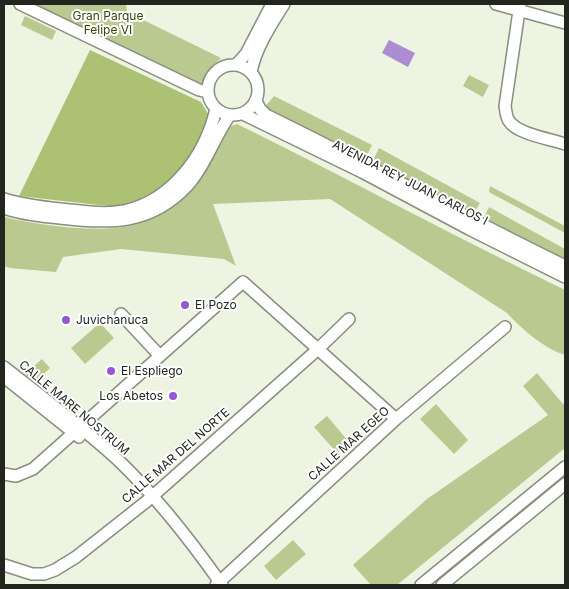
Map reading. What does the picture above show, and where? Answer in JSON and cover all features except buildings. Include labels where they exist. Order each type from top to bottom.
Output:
[{"type":"street","points":[[20,4],[199,90],[208,92]]},
{"type":"street","points":[[236,65],[246,54],[272,4]]},
{"type":"street","points":[[251,72],[254,59],[273,21],[284,4]]},
{"type":"street","points":[[496,4],[519,6],[565,23]]},
{"type":"street","points":[[519,6],[505,106],[507,118],[514,127],[565,144]]},
{"type":"street","points":[[236,65],[242,66],[251,72],[258,86],[258,94],[253,107],[243,114],[230,115],[216,109],[209,98],[208,85],[215,72],[225,66],[236,65]]},
{"type":"street","name":"AVENIDA REY JUAN CARLOS I","points":[[256,101],[266,115],[565,266]]},
{"type":"street","points":[[4,199],[20,204],[95,213],[124,211],[148,202],[163,194],[181,179],[191,165],[212,124],[216,109]]},
{"type":"street","name":"AVENIDA REY JUAN CARLOS I","points":[[243,114],[362,172],[565,277]]},
{"type":"street","points":[[4,208],[18,213],[95,222],[127,220],[142,216],[169,201],[188,185],[201,167],[220,128],[230,115]]},
{"type":"street","points":[[4,474],[16,476],[32,469],[242,282],[396,419]]},
{"type":"street","points":[[121,314],[160,356]]},
{"type":"street","name":"CALLE MAR DEL NORTE","points":[[4,565],[32,574],[44,574],[55,570],[76,557],[150,499],[317,350],[349,319]]},
{"type":"street","name":"CALLE MAR EGEO","points":[[217,584],[396,419],[505,327]]},
{"type":"street","name":"CALLE MARE NOSTRUM","points":[[4,368],[77,430],[150,499],[182,544],[217,584]]},
{"type":"street","name":"CALLE MARE NOSTRUM","points":[[4,378],[77,430]]},
{"type":"street","points":[[421,585],[565,467]]},
{"type":"street","points":[[442,585],[565,484]]},
{"type":"green space","name":"Gran Parque Felipe VI","points":[[26,4],[126,4],[127,12],[221,58],[207,72],[200,86]]},
{"type":"green space","points":[[25,16],[56,31],[52,40],[21,25]]},
{"type":"green space","points":[[90,50],[201,102],[210,117],[179,172],[157,190],[139,199],[116,207],[19,196]]},
{"type":"green space","points":[[469,75],[489,85],[483,97],[463,86]]},
{"type":"green space","points":[[274,96],[372,145],[365,159],[264,108]]},
{"type":"green space","points":[[237,124],[565,290],[565,355],[541,343],[507,313],[330,199],[213,204],[236,266],[224,259],[121,249],[63,257],[56,272],[4,266],[4,217],[33,223],[100,229],[129,226],[145,221],[171,207],[192,190],[207,168],[229,127]]},
{"type":"green space","points":[[379,148],[480,203],[472,216],[372,163]]},
{"type":"green space","points":[[490,186],[565,226],[565,233],[489,192]]},
{"type":"green space","points":[[489,207],[565,249],[565,263],[482,221]]},
{"type":"green space","points":[[100,323],[114,338],[85,364],[71,348]]},
{"type":"green space","points":[[42,359],[50,368],[34,383],[25,374]]},
{"type":"green space","points":[[537,373],[563,404],[565,402],[565,448],[397,585],[371,585],[354,564],[427,499],[548,415],[523,386]]},
{"type":"green space","points":[[436,404],[468,440],[454,454],[420,419]]},
{"type":"green space","points":[[327,416],[349,442],[337,453],[314,427]]},
{"type":"green space","points":[[293,540],[306,554],[276,580],[264,566]]},
{"type":"shaded area","points":[[389,40],[415,53],[408,67],[382,53]]},
{"type":"place","name":"El Pozo","points":[[185,305]]},
{"type":"place","name":"Juvichanuca","points":[[66,320]]},
{"type":"place","name":"El Espliego","points":[[111,371]]},
{"type":"place","name":"Los Abetos","points":[[173,396]]}]
